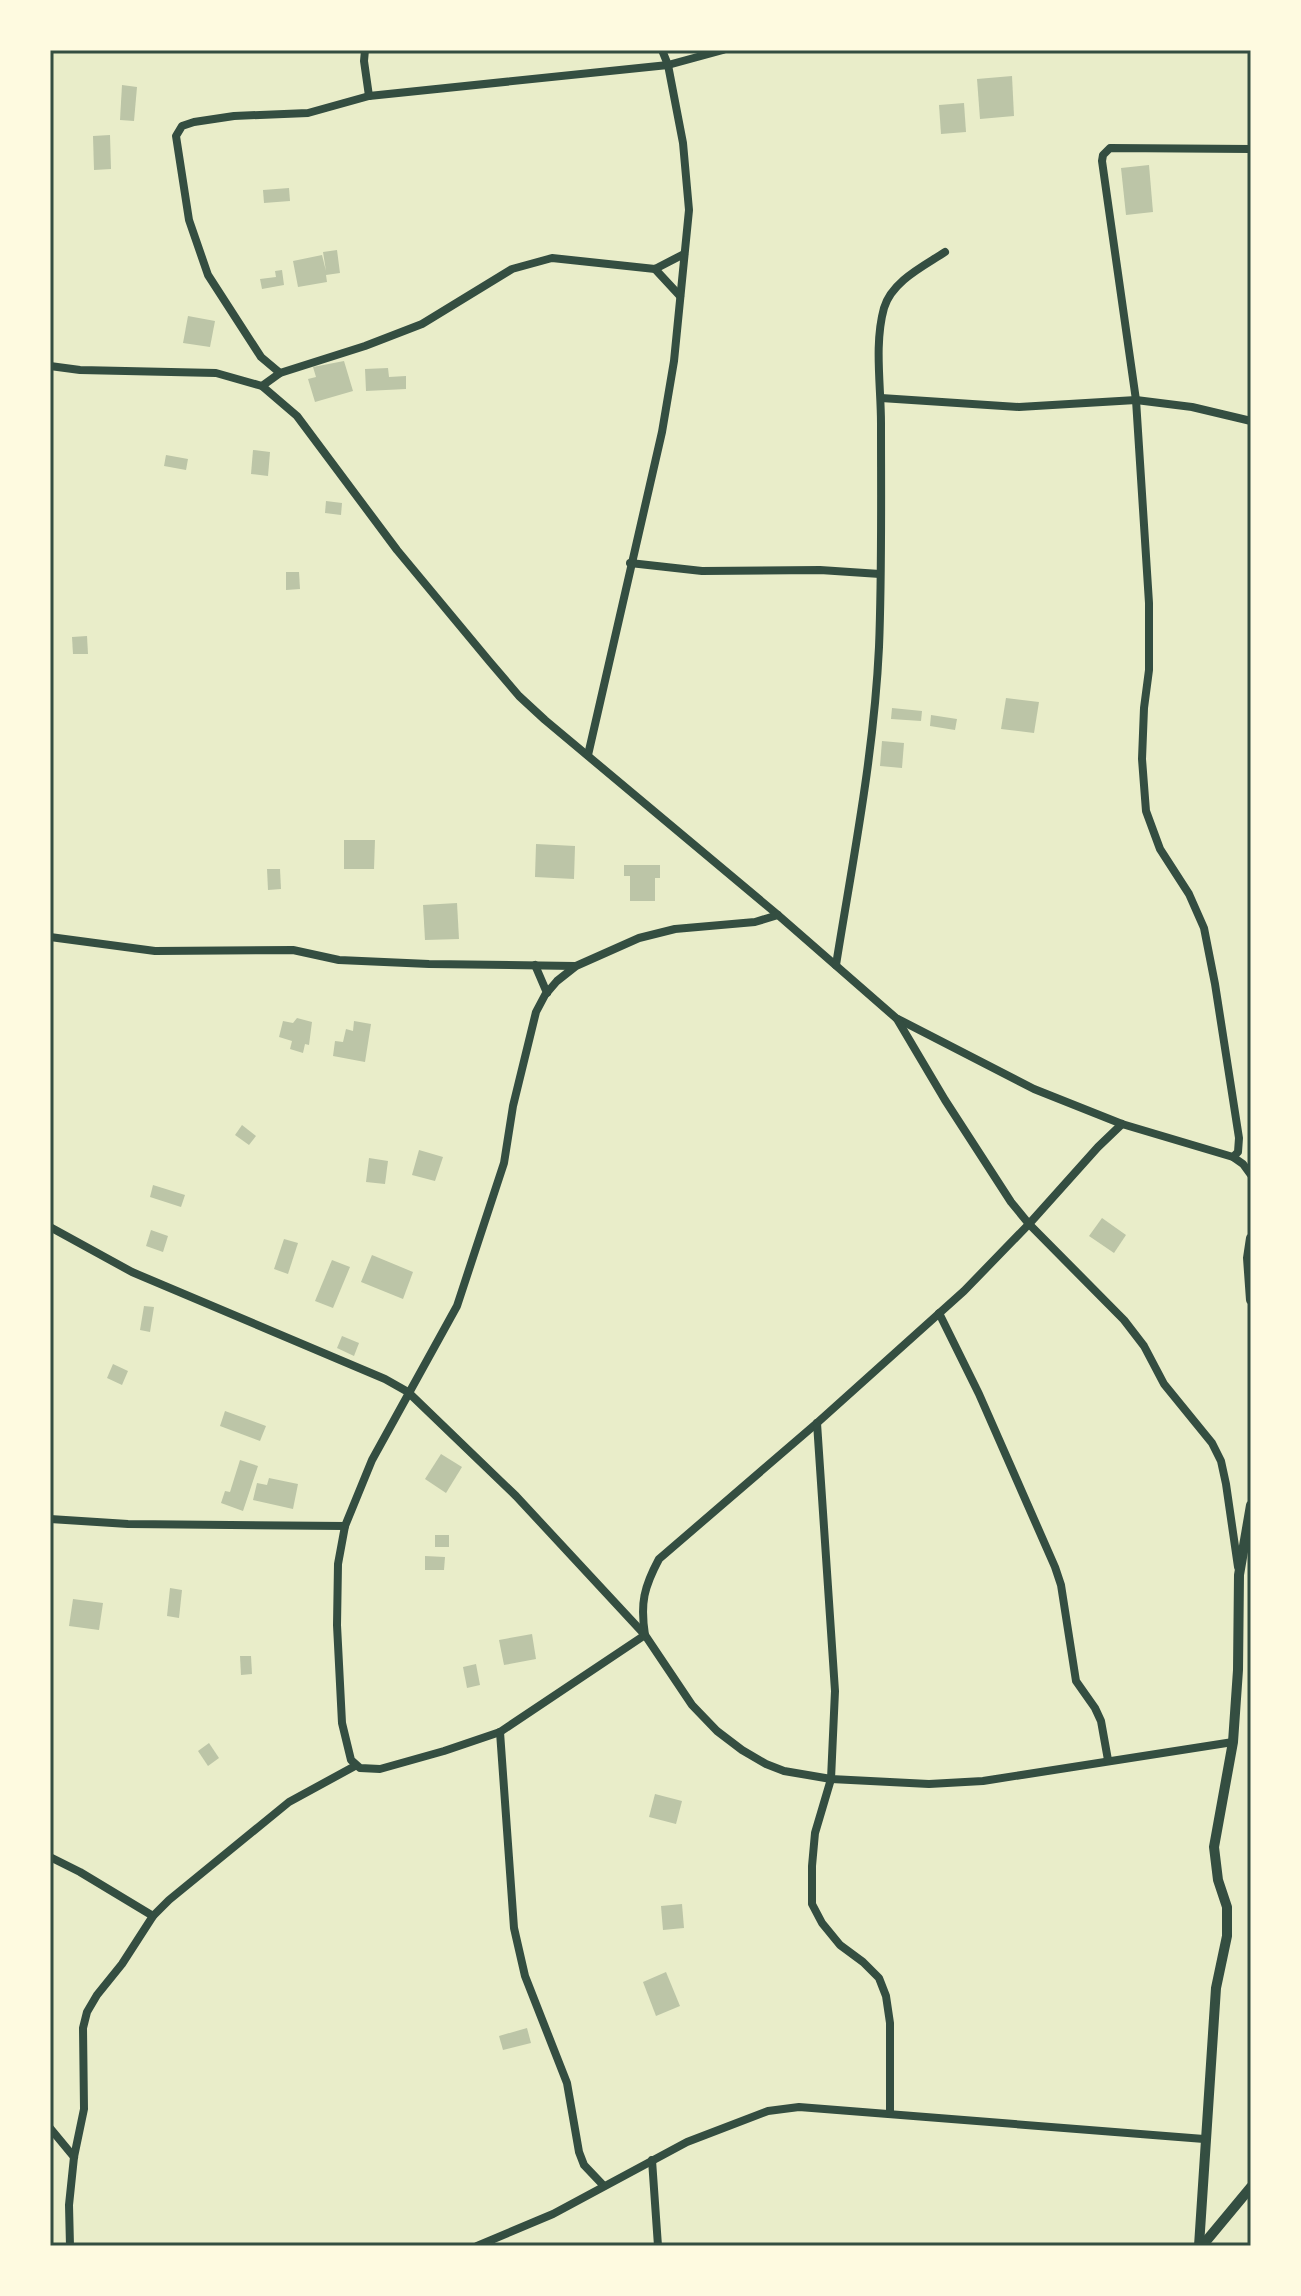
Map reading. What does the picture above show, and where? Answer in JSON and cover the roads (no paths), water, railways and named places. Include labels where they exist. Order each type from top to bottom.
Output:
[{"type":"street","points":[[365,50],[369,96]]},
{"type":"street","points":[[588,755],[662,432],[674,361],[689,210],[683,143],[668,65],[662,50]]},
{"type":"street","points":[[280,373],[261,357],[208,275],[189,220],[176,136],[182,126],[234,116],[308,113],[369,96],[668,65],[723,50]]},
{"type":"street","points":[[1233,1157],[1238,1152],[1239,1138],[1204,928],[1189,894],[1160,849],[1146,811],[1142,759],[1149,670],[1149,603],[1136,400],[1103,155],[1110,148],[1251,149]]},
{"type":"street","points":[[836,965],[872,743],[879,647],[880,341],[884,308],[891,293],[908,277],[945,252]]},
{"type":"street","points":[[262,386],[280,373],[422,324],[512,269],[552,258],[655,269],[684,254]]},
{"type":"street","points":[[655,269],[680,296]]},
{"type":"street","points":[[50,366],[80,370],[216,373],[262,386],[297,416],[397,550],[519,696],[896,1018],[1034,1089],[1122,1124],[1247,1163],[1251,1175]]},
{"type":"street","points":[[881,398],[1019,407],[1136,400],[1192,407],[1251,421]]},
{"type":"street","points":[[630,563],[702,571],[820,570],[880,574]]},
{"type":"street","points":[[645,1635],[500,1732],[380,1769],[366,1770],[355,1766],[351,1760],[342,1723],[337,1625],[338,1564],[345,1526],[372,1460],[457,1306],[504,1163],[513,1106],[536,1012],[557,981],[576,966],[639,938],[675,929],[739,925],[778,915]]},
{"type":"street","points":[[50,937],[155,951],[293,950],[339,960],[576,966]]},
{"type":"street","points":[[535,965],[547,993]]},
{"type":"street","points":[[896,1018],[1011,1202],[1124,1320],[1144,1346],[1164,1384],[1212,1443],[1221,1461],[1239,1575],[1238,1670],[1233,1742],[1214,1847],[1218,1880],[1227,1907],[1227,1936],[1216,1988],[1204,2139],[1200,2246]]},
{"type":"street","points":[[645,1635],[641,1612],[643,1598],[659,1559],[939,1313],[1029,1224],[1122,1124]]},
{"type":"street","points":[[50,1227],[132,1272],[385,1379],[408,1392],[516,1496],[645,1635],[692,1705],[717,1731],[766,1764],[784,1771],[831,1779],[929,1784],[969,1782],[1233,1742]]},
{"type":"street","points":[[1251,1238],[1248,1258],[1251,1300]]},
{"type":"street","points":[[939,1313],[979,1394],[1055,1567],[1061,1585],[1076,1681],[1101,1721],[1108,1760]]},
{"type":"street","points":[[817,1423],[835,1691],[831,1779],[815,1833],[812,1904],[822,1923],[840,1945],[879,1978],[886,1996],[890,2023],[890,2114]]},
{"type":"street","points":[[1239,1575],[1251,1505]]},
{"type":"street","points":[[50,1519],[128,1524],[345,1526]]},
{"type":"street","points":[[500,1732],[514,1928],[525,1976],[567,2083],[579,2152],[584,2165],[603,2185]]},
{"type":"street","points":[[70,2246],[69,2205],[74,2157],[84,2109],[83,2028],[87,2012],[153,1916],[169,1900],[289,1802],[355,1766]]},
{"type":"street","points":[[50,1857],[153,1916]]},
{"type":"street","points":[[477,2246],[553,2214],[687,2142],[768,2111],[799,2107],[1204,2139]]},
{"type":"street","points":[[50,2128],[74,2157]]},
{"type":"street","points":[[652,2160],[658,2246]]},
{"type":"street","points":[[1200,2246],[1251,2187]]}]
